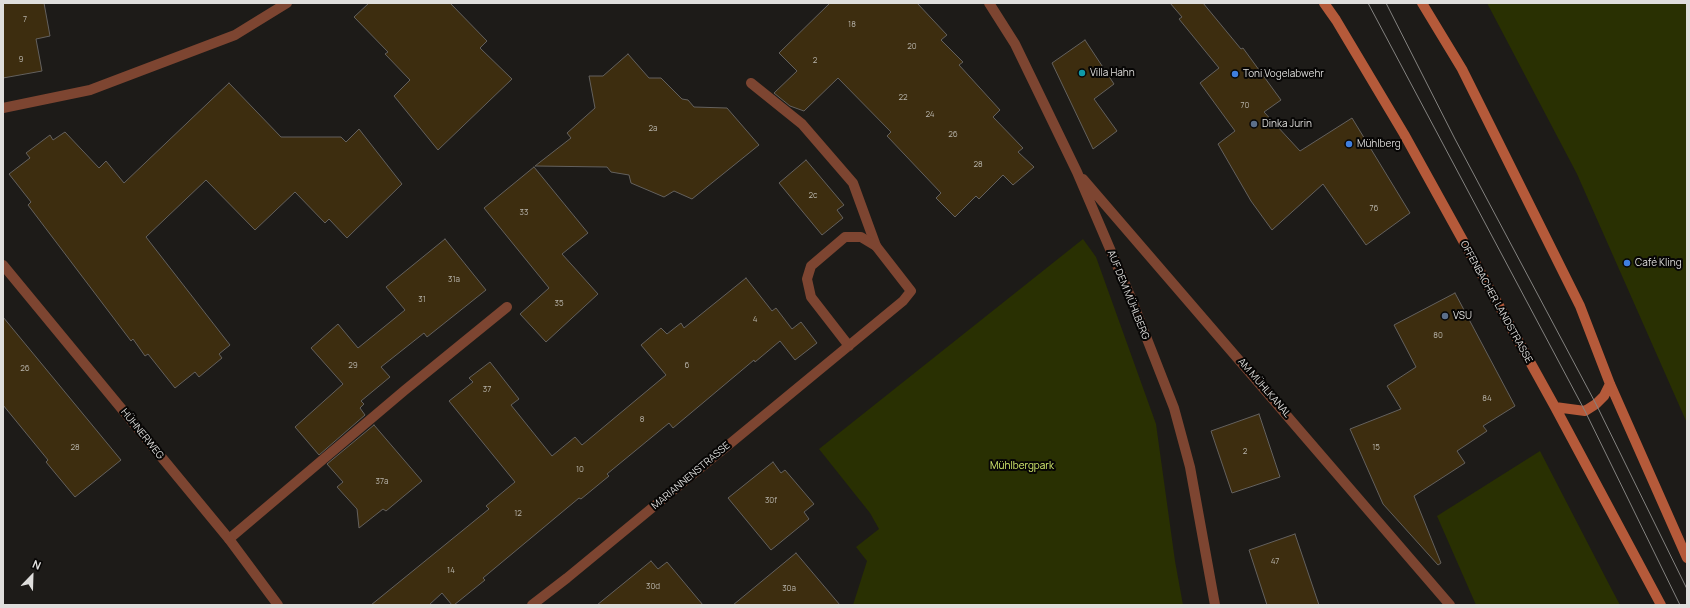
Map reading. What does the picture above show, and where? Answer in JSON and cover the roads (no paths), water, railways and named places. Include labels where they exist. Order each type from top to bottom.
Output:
[{"type":"main road","name":"OFFENBACHER LANDSTRASSE","points":[[1324,3],[1336,20],[1401,127],[1555,407],[1661,605]]},
{"type":"main road","points":[[1422,3],[1462,69],[1570,285],[1580,306],[1610,384],[1687,558]]},
{"type":"main road","points":[[1555,407],[1584,411],[1596,404],[1604,396],[1610,384]]},
{"type":"street","points":[[3,108],[90,90],[235,35],[287,3]]},
{"type":"street","name":"AUF DEM MÜHLBERG","points":[[989,3],[1015,44],[1077,172],[1133,306],[1181,430],[1190,468],[1215,605]]},
{"type":"street","points":[[751,83],[802,124],[853,183],[876,246]]},
{"type":"street","name":"AM MÜHLKANAL","points":[[1077,172],[1450,605]]},
{"type":"street","name":"MARIANNENSTRASSE","points":[[532,605],[567,578],[904,301],[911,291],[876,246],[861,237],[845,237],[811,266],[807,279],[811,297],[849,346]]},
{"type":"street","name":"HÜHNERWEG","points":[[3,265],[229,539],[278,605]]},
{"type":"street","points":[[229,539],[405,390],[507,307]]},
{"type":"tram line","points":[[1368,3],[1585,411],[1680,605]]},
{"type":"tram line","points":[[1386,3],[1455,139],[1596,404],[1687,589]]},
{"type":"place","name":"Villa Hahn","points":[[1082,73]]},
{"type":"place","name":"Toni Vogelabwehr","points":[[1235,74]]},
{"type":"place","name":"Dinka Jurin","points":[[1254,124]]},
{"type":"place","name":"Mühlberg","points":[[1349,144]]},
{"type":"place","name":"Café Kling","points":[[1627,263]]},
{"type":"place","name":"VSU","points":[[1445,316]]},
{"type":"park label","name":"Mühlbergpark","points":[[1022,466]]}]
